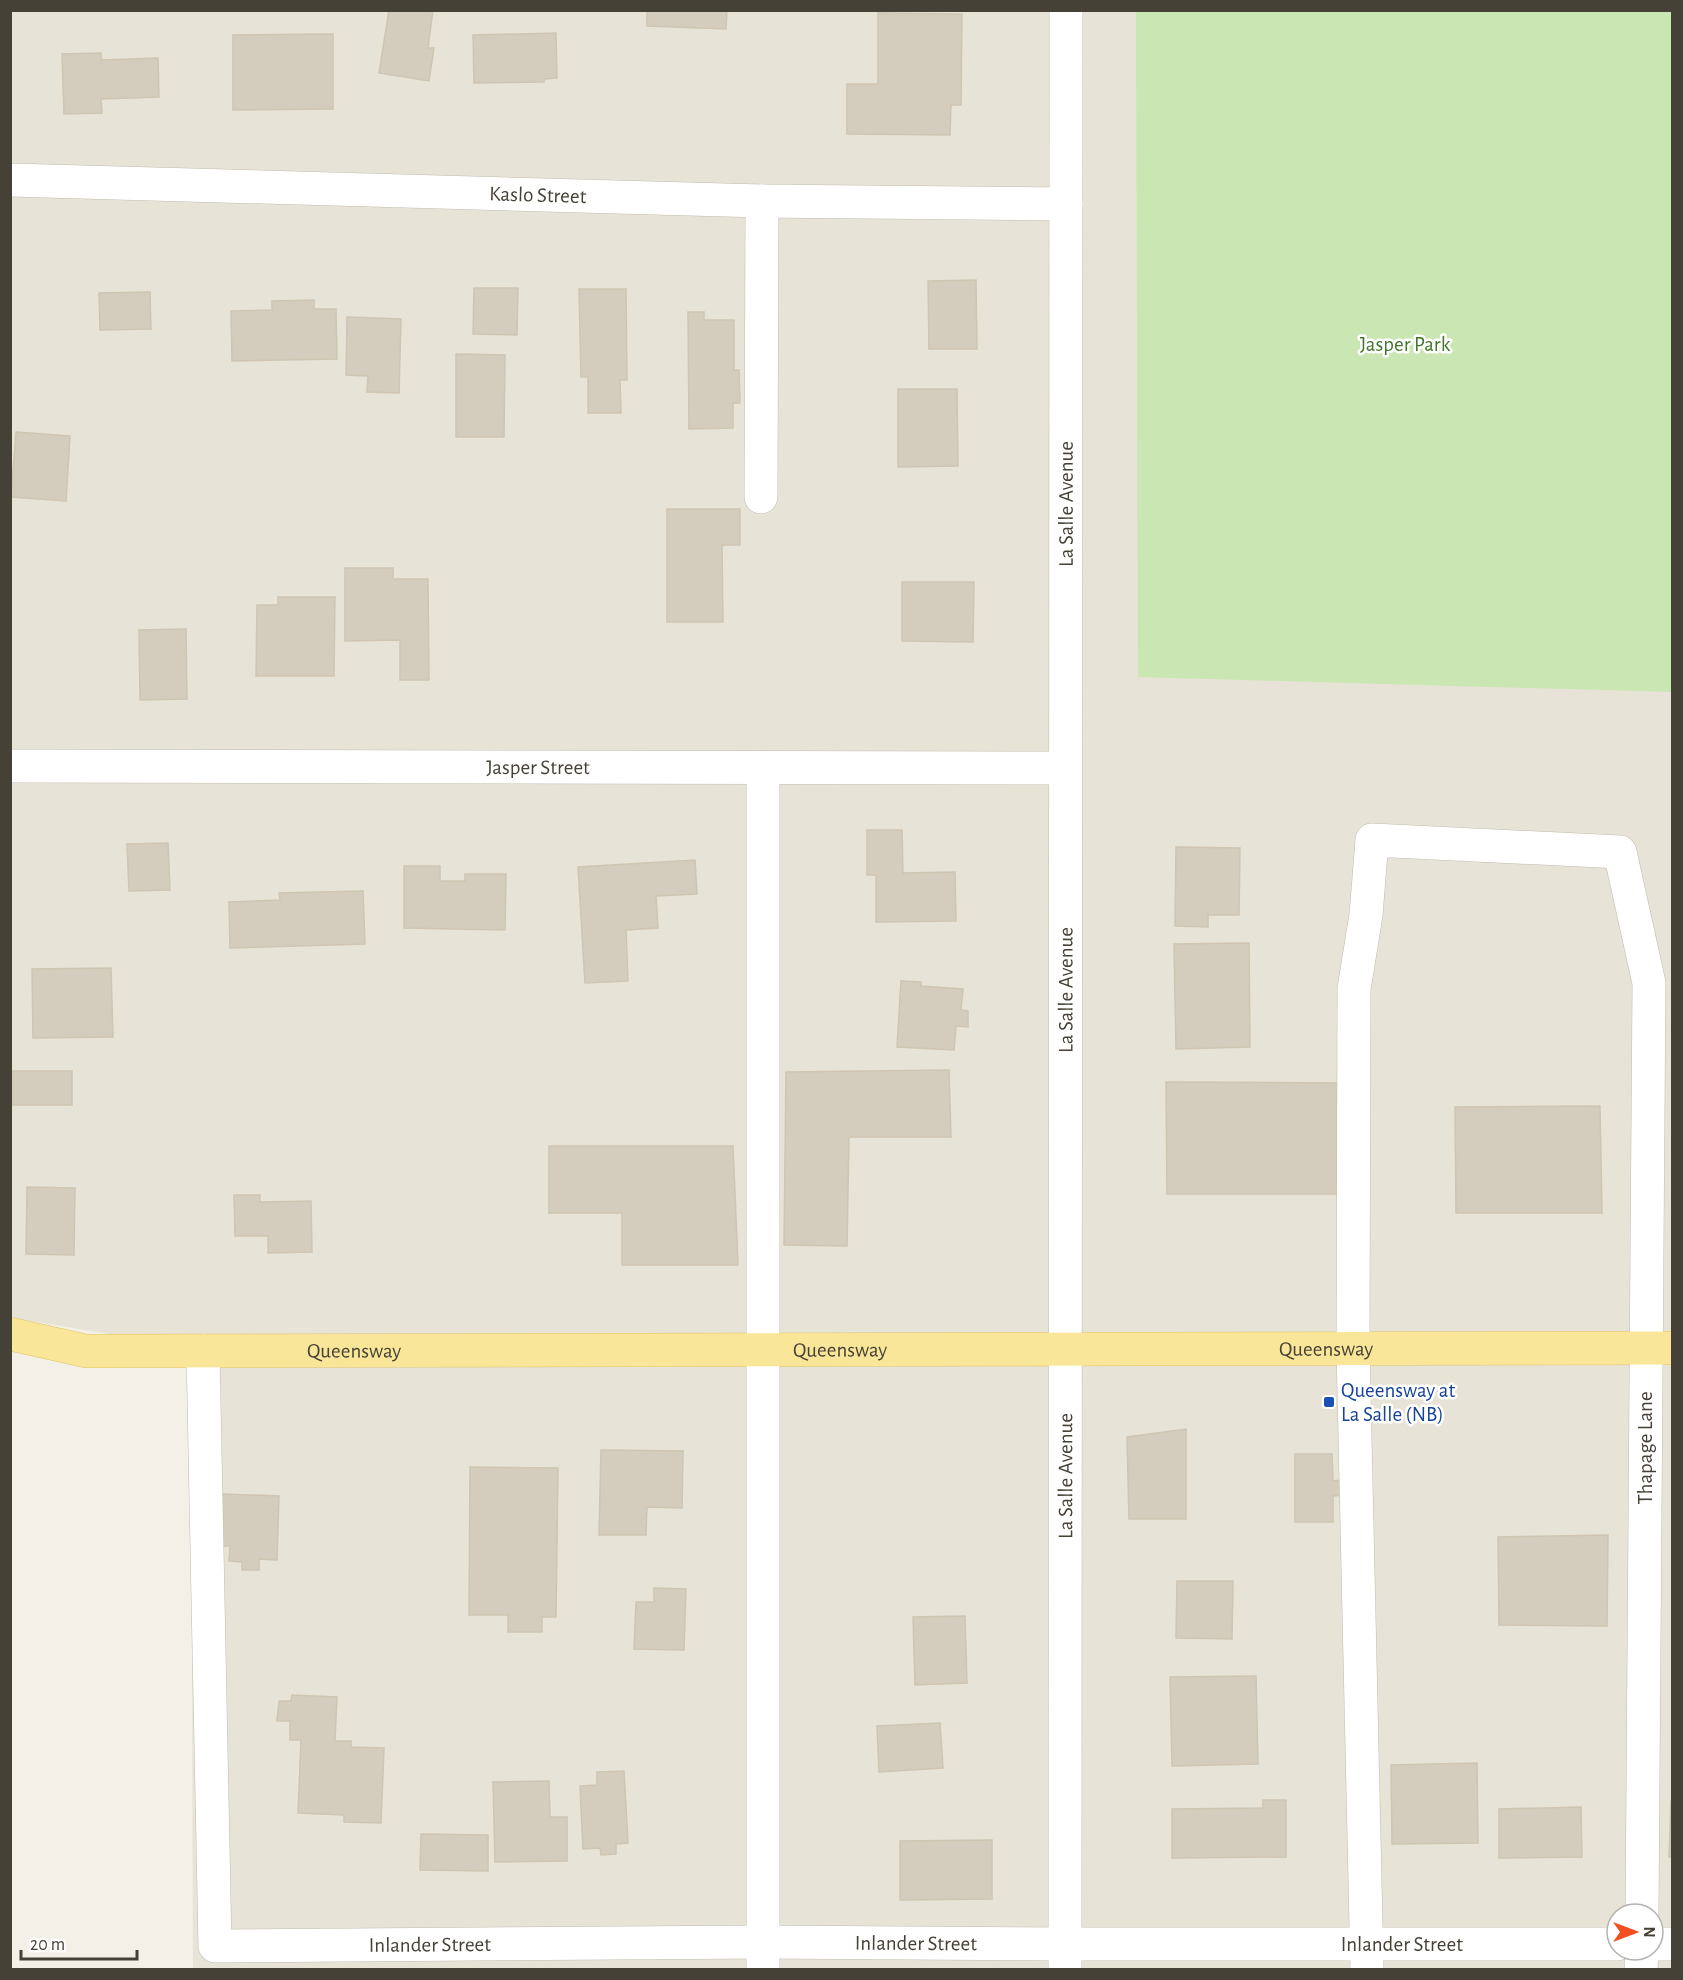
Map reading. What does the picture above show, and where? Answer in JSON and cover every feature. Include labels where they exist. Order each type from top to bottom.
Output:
[{"type":"main road","name":"Queensway","points":[[10,1334],[86,1351],[1659,1348]]},
{"type":"street","name":"La Salle Avenue","points":[[1065,1957],[1066,10]]},
{"type":"street","name":"Kaslo Street","points":[[10,180],[762,201],[1066,204]]},
{"type":"street","points":[[761,497],[762,201]]},
{"type":"street","name":"Jasper Street","points":[[10,766],[1065,768]]},
{"type":"street","points":[[763,768],[763,1956]]},
{"type":"street","name":"Thapage Lane","points":[[1353,1348],[1354,989],[1366,915],[1372,840],[1620,852],[1649,983],[1659,1348],[1642,1902]]},
{"type":"street","points":[[1353,1348],[1367,1957]]},
{"type":"street","name":"Inlander Street","points":[[203,1351],[215,1946],[763,1956],[1367,1957],[1605,1945]]},
{"type":"shaded area","points":[[10,11],[1672,11],[1672,1969],[193,1969],[191,1347],[11,1318]]},
{"type":"green space","name":"Jasper Park","points":[[1136,11],[1672,11],[1672,692],[1138,677]]},
{"type":"building","points":[[389,10],[433,10],[428,48],[434,48],[429,81],[379,73]]},
{"type":"building","points":[[647,10],[727,10],[726,29],[647,26]]},
{"type":"building","points":[[878,13],[962,14],[961,105],[951,105],[950,135],[847,134],[847,84],[878,84]]},
{"type":"building","points":[[556,33],[557,78],[544,79],[544,82],[474,83],[473,35]]},
{"type":"building","points":[[333,34],[333,109],[233,110],[233,35]]},
{"type":"building","points":[[101,53],[101,60],[158,58],[159,97],[101,99],[102,113],[64,114],[62,54]]},
{"type":"building","points":[[976,280],[977,349],[929,349],[928,281]]},
{"type":"building","points":[[474,288],[518,288],[517,335],[473,334]]},
{"type":"building","points":[[579,289],[626,289],[627,380],[620,380],[621,413],[588,413],[588,377],[581,377]]},
{"type":"building","points":[[150,292],[151,329],[100,330],[99,293]]},
{"type":"building","points":[[314,300],[314,309],[336,309],[337,359],[232,361],[231,311],[272,310],[272,301]]},
{"type":"building","points":[[688,312],[704,312],[704,320],[734,320],[734,370],[739,370],[740,403],[733,403],[733,428],[689,429]]},
{"type":"building","points":[[347,317],[401,319],[399,393],[367,392],[368,376],[346,375]]},
{"type":"building","points":[[456,354],[505,355],[504,437],[456,437]]},
{"type":"building","points":[[898,389],[957,389],[958,466],[898,467]]},
{"type":"building","points":[[16,432],[70,436],[66,501],[11,497]]},
{"type":"building","points":[[667,509],[740,509],[740,545],[722,545],[723,622],[667,622]]},
{"type":"building","points":[[345,568],[393,568],[393,579],[428,579],[429,680],[400,680],[400,640],[345,641]]},
{"type":"building","points":[[902,582],[974,582],[973,642],[902,641]]},
{"type":"building","points":[[278,597],[335,597],[334,676],[256,676],[257,605],[278,605]]},
{"type":"building","points":[[186,629],[187,699],[140,700],[139,630]]},
{"type":"building","points":[[867,830],[902,830],[903,873],[955,872],[956,921],[876,922],[876,875],[867,875]]},
{"type":"building","points":[[168,843],[170,890],[129,891],[127,844]]},
{"type":"building","points":[[1176,847],[1240,848],[1239,915],[1208,915],[1208,927],[1175,926]]},
{"type":"building","points":[[695,860],[697,894],[656,896],[658,928],[626,930],[628,981],[585,983],[578,867]]},
{"type":"building","points":[[404,866],[440,866],[440,881],[465,881],[465,874],[506,874],[505,930],[404,928]]},
{"type":"building","points":[[363,891],[365,944],[230,948],[229,902],[280,900],[279,893]]},
{"type":"building","points":[[1249,943],[1250,1047],[1176,1049],[1174,944]]},
{"type":"building","points":[[111,968],[113,1037],[33,1038],[32,969]]},
{"type":"building","points":[[901,981],[921,982],[921,986],[963,989],[961,1010],[968,1011],[968,1027],[956,1026],[954,1050],[897,1047]]},
{"type":"building","points":[[949,1070],[951,1137],[849,1137],[847,1246],[784,1245],[786,1072]]},
{"type":"building","points":[[10,1071],[72,1071],[72,1105],[10,1105]]},
{"type":"building","points":[[1166,1082],[1340,1083],[1343,1194],[1167,1194]]},
{"type":"building","points":[[1600,1106],[1602,1213],[1456,1213],[1455,1107]]},
{"type":"building","points":[[549,1146],[733,1146],[738,1265],[622,1265],[622,1213],[549,1213]]},
{"type":"building","points":[[27,1187],[75,1188],[74,1255],[26,1254]]},
{"type":"building","points":[[234,1195],[260,1195],[260,1202],[311,1201],[312,1252],[268,1253],[268,1236],[235,1236]]},
{"type":"building","points":[[1186,1429],[1186,1519],[1129,1519],[1127,1437]]},
{"type":"building","points":[[601,1450],[683,1451],[682,1508],[647,1507],[646,1535],[599,1535]]},
{"type":"building","points":[[1295,1454],[1332,1454],[1333,1481],[1342,1480],[1342,1495],[1333,1496],[1333,1522],[1295,1522]]},
{"type":"building","points":[[470,1467],[558,1468],[556,1617],[542,1617],[542,1632],[508,1632],[508,1615],[469,1615]]},
{"type":"building","points":[[222,1494],[279,1496],[277,1560],[259,1559],[259,1570],[242,1570],[242,1562],[229,1561],[230,1546],[220,1546]]},
{"type":"building","points":[[1608,1535],[1607,1626],[1499,1625],[1498,1537]]},
{"type":"building","points":[[1177,1581],[1233,1581],[1232,1639],[1176,1638]]},
{"type":"building","points":[[654,1588],[686,1589],[684,1650],[634,1649],[636,1602],[654,1602]]},
{"type":"building","points":[[965,1616],[967,1683],[915,1685],[913,1617]]},
{"type":"building","points":[[1256,1676],[1258,1764],[1172,1766],[1170,1677]]},
{"type":"building","points":[[292,1695],[337,1697],[335,1741],[351,1741],[351,1747],[384,1748],[381,1823],[344,1822],[344,1815],[298,1813],[301,1740],[290,1740],[290,1721],[277,1721],[279,1701],[291,1701]]},
{"type":"building","points":[[940,1723],[943,1768],[879,1772],[877,1726]]},
{"type":"building","points":[[1477,1763],[1478,1843],[1392,1844],[1391,1765]]},
{"type":"building","points":[[624,1771],[628,1843],[616,1844],[616,1854],[601,1855],[600,1848],[583,1849],[580,1786],[597,1785],[597,1772]]},
{"type":"building","points":[[549,1781],[550,1817],[567,1817],[567,1861],[495,1862],[493,1782]]},
{"type":"building","points":[[1263,1800],[1286,1800],[1286,1857],[1172,1858],[1172,1809],[1263,1808]]},
{"type":"building","points":[[1671,1801],[1672,1857],[1669,1857]]},
{"type":"building","points":[[1581,1807],[1582,1857],[1499,1858],[1499,1809]]},
{"type":"building","points":[[421,1834],[488,1835],[488,1871],[420,1870]]},
{"type":"building","points":[[992,1840],[992,1899],[900,1900],[900,1841]]},
{"type":"place","name":"Queensway at La Salle (NB)","points":[[1329,1402]]}]
